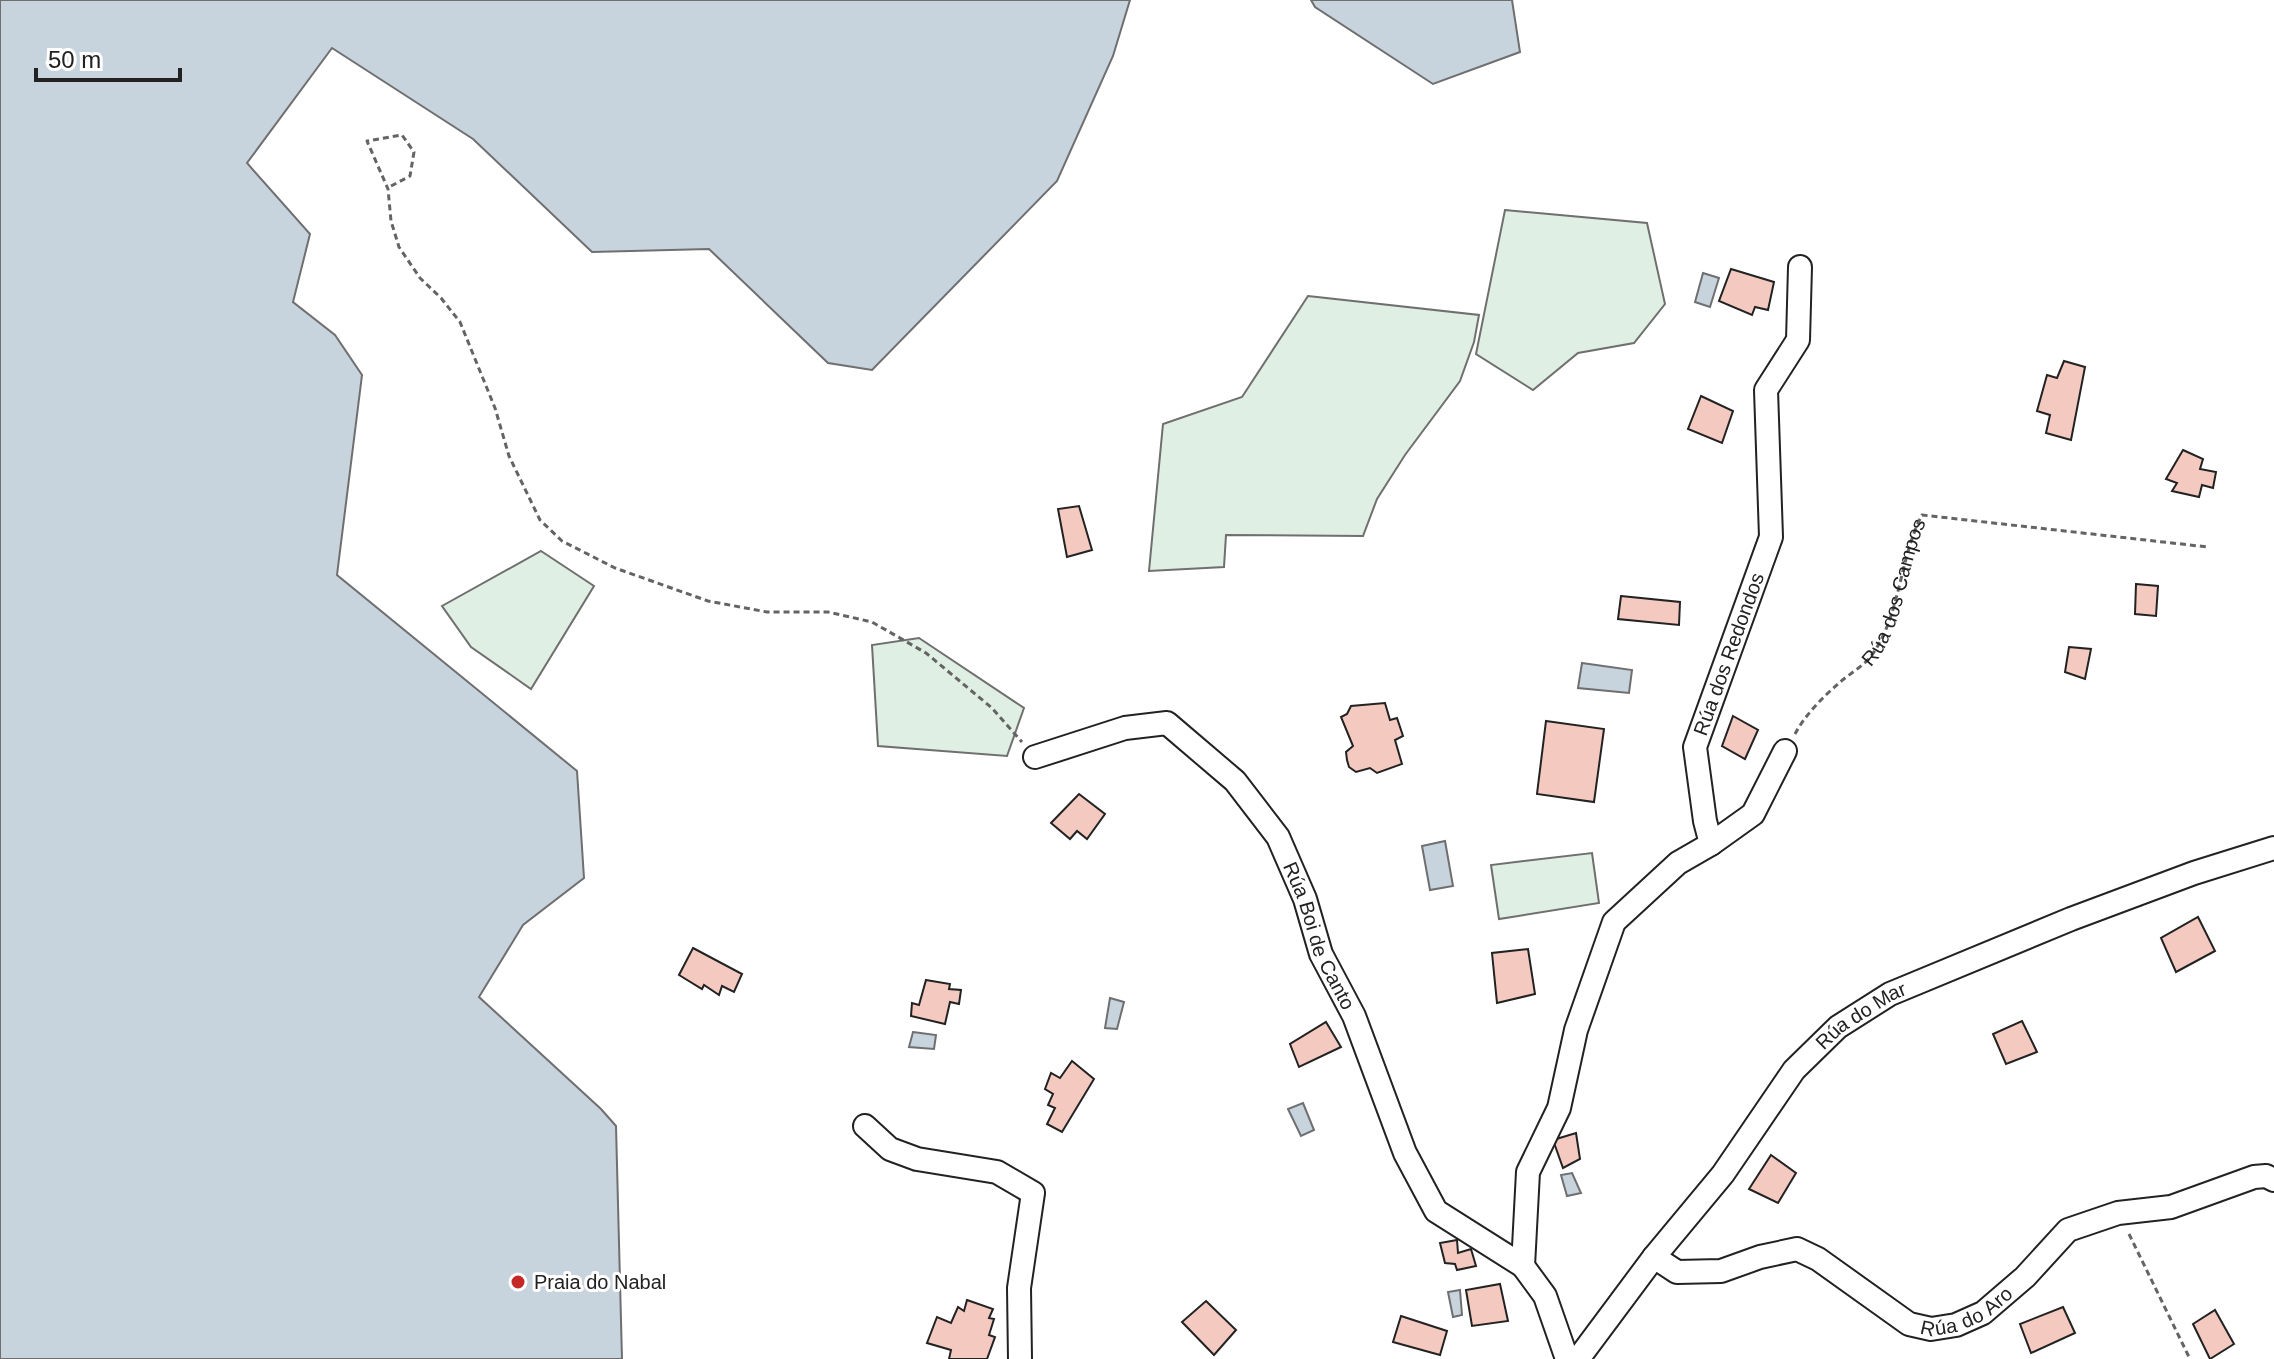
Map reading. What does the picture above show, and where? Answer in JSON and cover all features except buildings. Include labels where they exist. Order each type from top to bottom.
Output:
[{"type":"street","name":"Rúa dos Redondos","points":[[1711,844],[1695,747],[1771,537],[1766,390],[1798,340],[1800,267]]},
{"type":"street","name":"Rúa Boi de Canto","points":[[1035,757],[1125,728],[1167,723],[1235,781],[1278,837],[1305,899],[1321,954],[1354,1016],[1405,1153],[1436,1211],[1523,1266]]},
{"type":"street","points":[[1567,1359],[1545,1296],[1523,1266],[1528,1172],[1559,1108],[1576,1030],[1614,922],[1678,863],[1753,814],[1785,751]]},
{"type":"street","name":"Rúa do Mar","points":[[1578,1359],[1654,1257],[1723,1174],[1794,1070],[1838,1027],[1890,994],[2071,919],[2194,873],[2274,848]]},
{"type":"street","points":[[865,1126],[890,1149],[917,1159],[997,1172],[1033,1193],[1019,1288],[1020,1359]]},
{"type":"street","name":"Rúa do Aro","points":[[1654,1257],[1677,1272],[1721,1271],[1760,1257],[1797,1249],[1818,1259],[1909,1324],[1931,1329],[1956,1325],[1983,1313],[2025,1277],[2068,1230],[2118,1213],[2171,1207],[2254,1177],[2266,1176],[2274,1180]]},
{"type":"path","points":[[391,186],[410,176],[414,152],[402,135],[367,141],[388,189],[391,221],[399,247],[420,278],[460,322],[495,408],[509,456],[540,520],[562,541],[615,568],[708,601],[767,612],[828,612],[872,622],[926,653],[992,708],[1035,757]]},
{"type":"path","name":"Rúa dos Campos","points":[[1785,751],[1800,724],[1837,684],[1871,657],[1886,630],[1911,537],[1922,515],[2208,547]]},
{"type":"path","points":[[2118,1213],[2190,1359]]},
{"type":"green space","points":[[1505,210],[1647,223],[1665,304],[1634,343],[1578,353],[1533,390],[1476,354]]},
{"type":"green space","points":[[1308,296],[1479,315],[1474,342],[1460,381],[1405,455],[1377,499],[1363,536],[1226,535],[1224,567],[1149,571],[1163,424],[1242,397]]},
{"type":"green space","points":[[541,551],[594,586],[531,689],[471,647],[442,606]]},
{"type":"green space","points":[[919,638],[1024,708],[1007,756],[878,746],[872,645]]},
{"type":"green space","points":[[1592,853],[1599,903],[1499,919],[1491,865]]},
{"type":"shaded area","points":[[0,0],[1130,0],[1113,56],[1057,181],[872,370],[828,363],[709,249],[592,252],[473,139],[332,48],[247,163],[310,234],[293,302],[335,335],[362,375],[337,575],[577,771],[584,878],[523,925],[479,997],[616,1126],[622,1359],[0,1359]]},
{"type":"shaded area","points":[[1311,0],[1512,0],[1520,52],[1433,84],[1315,7]]},
{"type":"shaded area","points":[[1703,273],[1719,278],[1710,307],[1695,302]]},
{"type":"shaded area","points":[[1582,663],[1632,670],[1629,693],[1578,688]]},
{"type":"shaded area","points":[[1445,841],[1453,886],[1430,890],[1422,846]]},
{"type":"shaded area","points":[[1110,998],[1124,1002],[1117,1029],[1105,1028]]},
{"type":"shaded area","points":[[913,1032],[936,1035],[934,1049],[909,1047]]},
{"type":"shaded area","points":[[1303,1103],[1314,1130],[1301,1136],[1288,1109]]},
{"type":"shaded area","points":[[1572,1173],[1581,1193],[1567,1196],[1561,1175]]},
{"type":"shaded area","points":[[1460,1290],[1462,1315],[1453,1317],[1448,1292]]},
{"type":"place","name":"Praia do Nabal","points":[[518,1282]]}]
